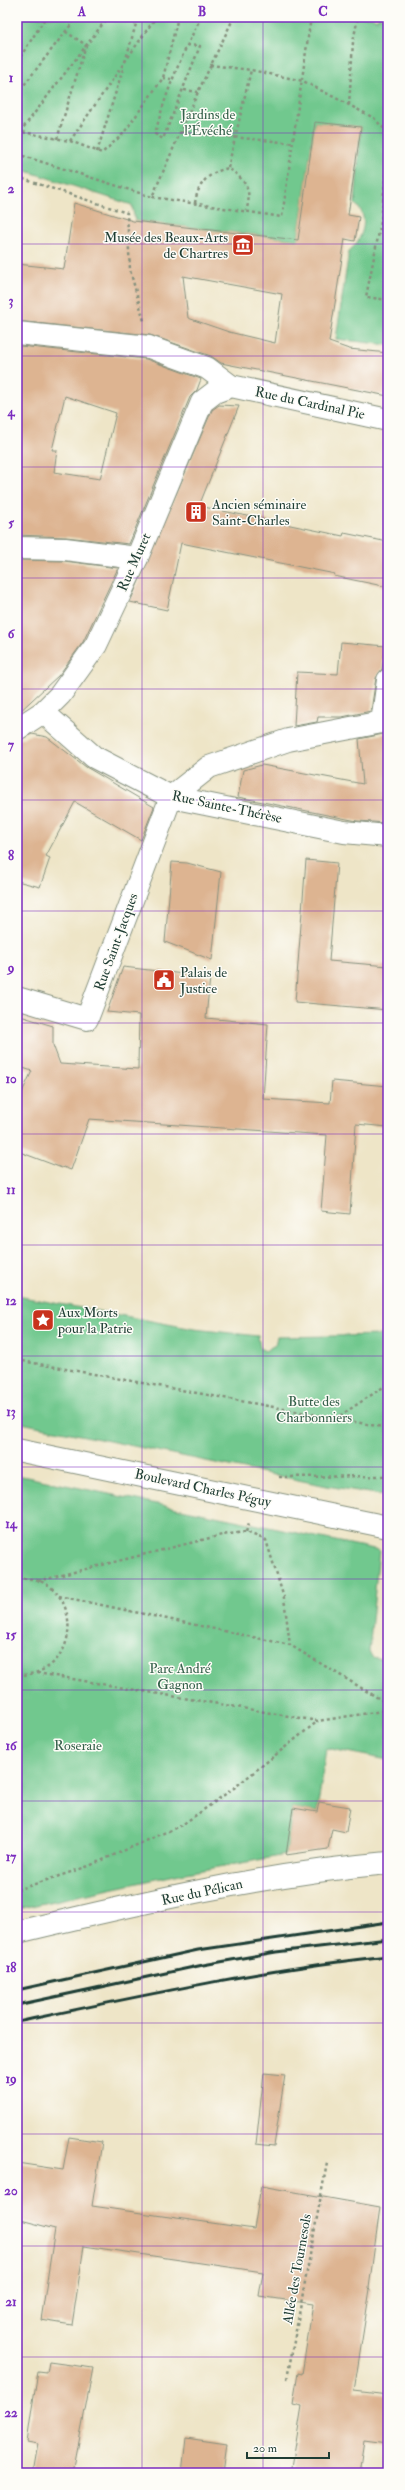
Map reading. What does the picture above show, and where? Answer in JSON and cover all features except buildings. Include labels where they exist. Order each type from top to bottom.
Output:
[{"type":"street","points":[[17,333],[149,347],[207,368],[231,386]]},
{"type":"street","name":"Rue du Cardinal Pie","points":[[231,386],[388,420]]},
{"type":"street","name":"Rue Muret","points":[[17,729],[43,712],[60,695],[96,645],[137,558],[202,402],[215,392],[231,386]]},
{"type":"street","points":[[17,548],[65,549],[137,558]]},
{"type":"street","points":[[170,797],[209,767],[288,740],[382,722],[388,680]]},
{"type":"street","name":"Rue Sainte-Thérèse","points":[[43,712],[94,757],[170,797],[344,832],[388,836]]},
{"type":"street","name":"Rue Saint-Jacques","points":[[17,998],[87,1019],[170,797]]},
{"type":"street","name":"Boulevard Charles Péguy","points":[[17,1450],[388,1527]]},
{"type":"street","name":"Rue du Pélican","points":[[17,1932],[218,1887],[340,1867],[388,1863]]},
{"type":"path","points":[[17,62],[46,17]]},
{"type":"path","points":[[17,94],[77,17]]},
{"type":"path","points":[[108,17],[19,131],[70,141],[102,153],[123,134],[163,78],[178,17]]},
{"type":"path","points":[[97,152],[138,17]]},
{"type":"path","points":[[70,141],[156,17]]},
{"type":"path","points":[[187,45],[200,46],[184,90],[163,139],[154,134],[171,78],[187,45],[201,17]]},
{"type":"path","points":[[152,197],[210,65],[234,17]]},
{"type":"path","points":[[17,154],[152,197],[282,217],[303,81],[311,17]]},
{"type":"path","points":[[349,105],[353,42],[358,17]]},
{"type":"path","points":[[66,32],[86,45]]},
{"type":"path","points":[[57,139],[86,45]]},
{"type":"path","points":[[210,65],[251,70],[303,81],[374,118],[385,130],[388,143]]},
{"type":"path","points":[[228,168],[251,70]]},
{"type":"path","points":[[163,78],[171,78]]},
{"type":"path","points":[[184,90],[198,92]]},
{"type":"path","points":[[180,132],[294,143]]},
{"type":"path","points":[[388,150],[380,222],[366,297],[388,300]]},
{"type":"path","points":[[195,203],[197,189],[204,180],[216,171],[228,168],[242,178],[250,199],[246,211]]},
{"type":"path","points":[[17,176],[127,213],[130,270],[140,301],[149,347]]},
{"type":"path","points":[[380,222],[388,223]]},
{"type":"path","points":[[17,1360],[335,1420],[388,1428]]},
{"type":"path","points":[[335,1420],[388,1384]]},
{"type":"path","points":[[17,1579],[38,1581],[222,1535],[246,1532],[266,1540],[284,1598],[290,1645]]},
{"type":"path","points":[[37,1673],[51,1665],[62,1653],[68,1638],[70,1622],[66,1607],[59,1596],[38,1581]]},
{"type":"path","points":[[59,1596],[290,1645],[388,1704]]},
{"type":"path","points":[[17,1675],[37,1673],[318,1721],[388,1710]]},
{"type":"path","points":[[17,1890],[89,1866],[182,1825],[234,1788],[318,1721]]},
{"type":"path","name":"Allée des Tournesols","points":[[287,2379],[326,2162]]},
{"type":"green space","name":"Jardins de l'Évéché","points":[[17,17],[372,17],[377,20],[378,17],[388,17],[388,345],[336,339],[349,251],[358,241],[364,222],[360,209],[355,204],[361,127],[315,122],[298,240],[135,221],[132,205],[17,168]]},
{"type":"green space","name":"Butte des Charbonniers","points":[[17,1296],[194,1329],[258,1336],[260,1348],[265,1351],[275,1345],[277,1337],[388,1335],[388,1496],[327,1486],[17,1422]]},
{"type":"green space","name":"Parc André Gagnon","points":[[17,1475],[379,1550],[369,1651],[372,1657],[388,1660],[388,1760],[326,1748],[317,1812],[293,1808],[286,1855],[180,1874],[17,1909]]},
{"type":"railway","points":[[17,1990],[198,1950],[388,1922]]},
{"type":"railway","points":[[17,2005],[203,1965],[276,1952],[388,1939]]},
{"type":"railway","points":[[17,2022],[202,1984],[295,1968],[388,1956]]},
{"type":"place","name":"Musée des Beaux-Arts de Chartres","points":[[243,245]]},
{"type":"place","name":"Ancien séminaire Saint-Charles","points":[[196,512]]},
{"type":"place","name":"Palais de Justice","points":[[164,980]]},
{"type":"place","name":"Aux Morts pour la Patrie","points":[[43,1320]]},
{"type":"park label","name":"Roseraie","points":[[78,1745]]}]
